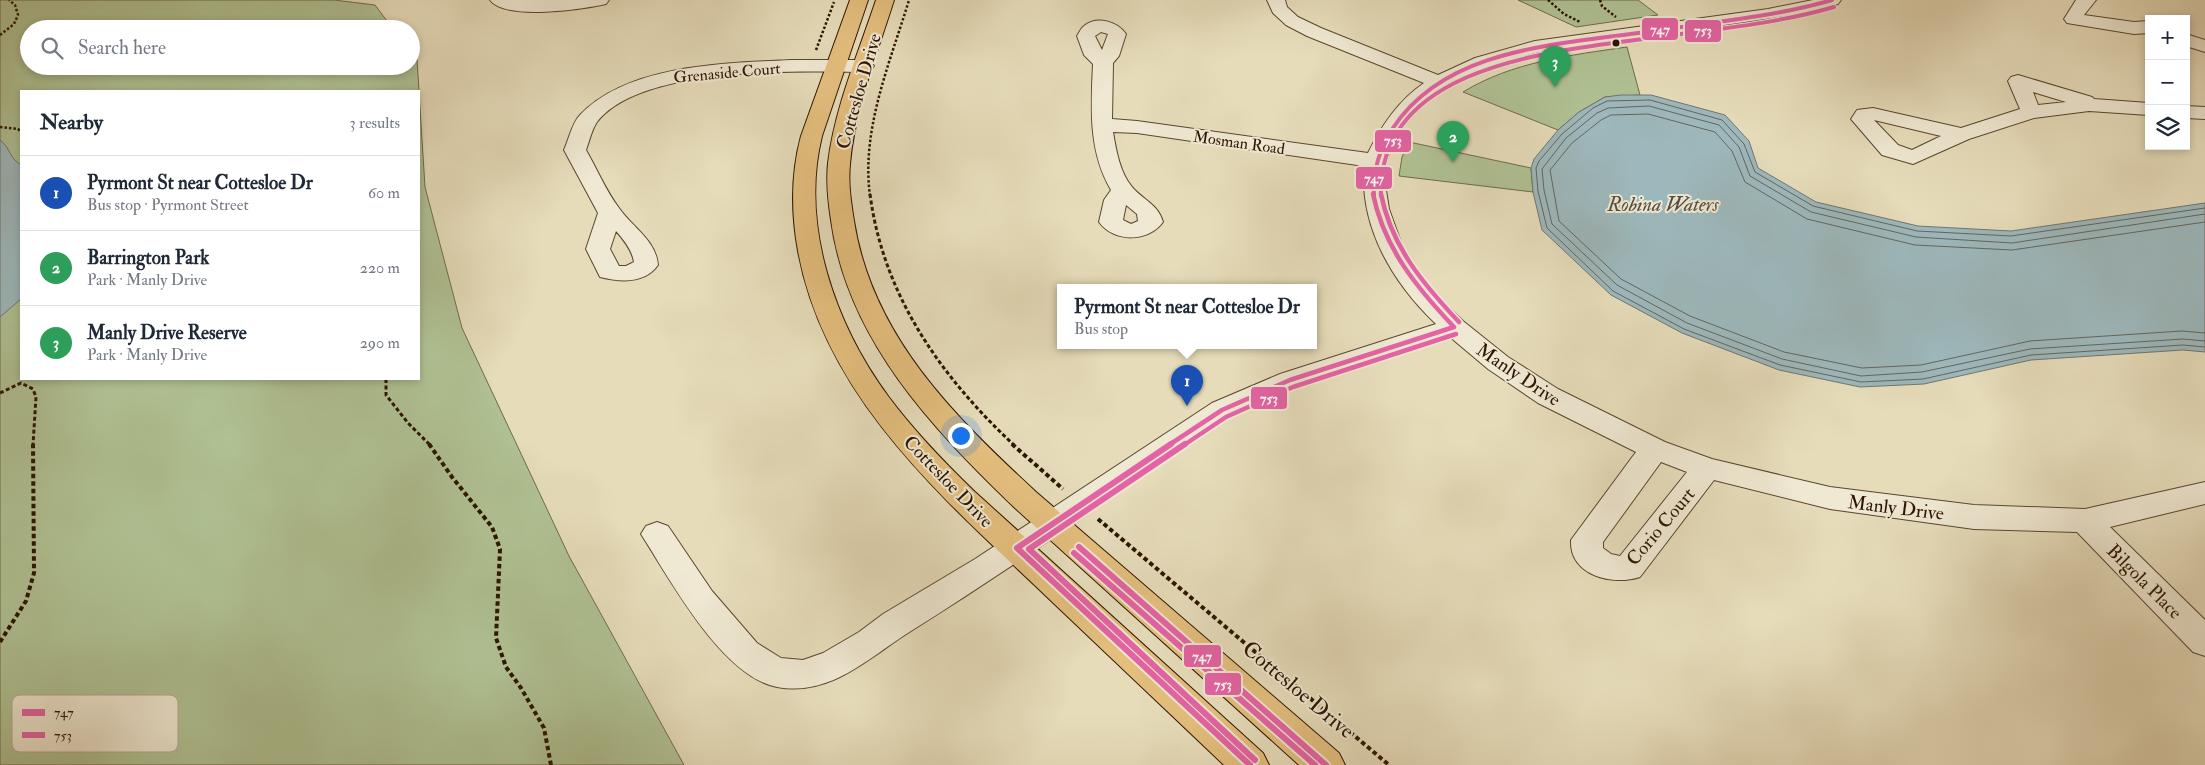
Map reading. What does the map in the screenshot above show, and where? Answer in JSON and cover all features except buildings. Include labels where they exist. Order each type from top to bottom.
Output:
[{"type":"main road","name":"Cottesloe Drive","points":[[859,0],[825,60],[816,123],[805,174],[805,214],[810,252],[822,295],[839,334],[856,366],[898,429],[926,462],[964,500],[1250,765]]},
{"type":"main road","name":"Cottesloe Drive","points":[[885,0],[843,136],[838,172],[843,235],[858,285],[876,322],[898,359],[938,413],[1002,479],[1326,765]]},
{"type":"street","points":[[499,0],[536,6],[575,4],[600,0]]},
{"type":"street","points":[[1276,0],[1279,9],[1292,21],[1314,32],[1439,82]]},
{"type":"street","points":[[1746,0],[1768,14]]},
{"type":"street","name":"Manly Drive","points":[[1832,0],[1806,8],[1535,47],[1482,62],[1439,82],[1419,96],[1404,111],[1390,129],[1375,161],[1377,209],[1390,245],[1406,272],[1429,303],[1454,327],[1498,363],[1548,396],[1654,448],[1707,468],[1830,498],[1974,517],[2085,521],[2205,493]]},
{"type":"street","points":[[2145,24],[2099,3],[2084,0],[2073,19],[2134,28],[2145,27]]},
{"type":"street","points":[[2190,41],[2205,46]]},
{"type":"street","name":"Grenaside Court","points":[[610,213],[575,150],[576,140],[585,122],[592,114],[610,101],[648,83],[697,72],[825,60],[864,66]]},
{"type":"street","points":[[1103,62],[1101,102],[1105,152],[1122,190]]},
{"type":"street","points":[[2031,112],[2018,81],[2024,81],[2099,106]]},
{"type":"street","points":[[1962,135],[2031,112],[2066,107],[2099,106],[2145,109]]},
{"type":"street","points":[[2190,112],[2205,113]]},
{"type":"street","name":"Mosman Road","points":[[1102,125],[1137,127],[1375,161]]},
{"type":"street","points":[[657,534],[700,600],[745,653],[775,672],[803,675],[835,664],[1016,548],[1214,416],[1256,393],[1290,380],[1454,327]]},
{"type":"street","name":"Corio Court","points":[[1654,448],[1587,540],[1586,546],[1589,553],[1597,562],[1606,567],[1618,570],[1629,568],[1707,468]]},
{"type":"street","name":"Bilgola Place","points":[[2085,521],[2205,642]]},
{"type":"path","points":[[0,35],[17,20],[17,7],[9,0]]},
{"type":"path","points":[[825,60],[835,0]]},
{"type":"path","name":"Cottesloe Drive","points":[[909,0],[873,125],[868,155],[868,185],[877,242],[889,276],[907,313],[932,354],[962,392],[993,425],[1051,479]]},
{"type":"path","points":[[1548,0],[1564,14],[1581,23]]},
{"type":"path","points":[[1600,0],[1602,6],[1617,18]]},
{"type":"path","points":[[0,127],[18,129],[20,131]]},
{"type":"path","points":[[386,380],[386,395],[408,424],[432,446],[452,477],[492,527],[500,549],[496,638],[506,667],[521,688],[544,728],[551,765]]},
{"type":"path","points":[[0,393],[20,384],[33,389],[36,397],[33,445],[34,573],[31,590],[23,608],[0,642]]},
{"type":"path","name":"Cottesloe Drive","points":[[1118,534],[1389,765]]},
{"type":"green space","points":[[0,0],[334,0],[375,5],[386,20],[20,20],[20,75],[418,75],[419,90],[20,90],[20,380],[420,380],[420,108],[425,187],[462,328],[569,556],[684,765],[0,765]]},
{"type":"green space","points":[[1518,0],[1638,0],[1658,15],[1576,27]]},
{"type":"green space","points":[[1627,47],[1640,95],[1605,97],[1579,112],[1558,130],[1463,92],[1501,73],[1542,61]]},
{"type":"green space","points":[[1409,142],[1531,168],[1533,192],[1399,176],[1402,157]]},
{"type":"water","name":"Robina Waters","points":[[1651,95],[1725,115],[1749,141],[1758,168],[1816,202],[1918,226],[2011,231],[2205,203],[2205,352],[2183,350],[2031,360],[1924,384],[1860,387],[1779,370],[1682,333],[1611,295],[1542,230],[1533,192],[1531,168],[1534,159],[1558,130],[1579,112],[1605,97]]},
{"type":"water","points":[[0,140],[20,164],[20,300],[0,317]]},
{"type":"transit line","name":"747","points":[[1454,327],[1420,290],[1404,268],[1379,220],[1373,195],[1374,170],[1382,145],[1402,115],[1426,92],[1454,74],[1486,61],[1519,52],[1553,45],[1805,8],[1832,0]]},
{"type":"transit line","name":"753","points":[[1459,322],[1411,265],[1397,242],[1387,219],[1381,195],[1381,171],[1389,147],[1408,119],[1432,96],[1460,80],[1491,67],[1524,58],[1806,15],[1834,7]]},
{"type":"transit line","name":"747","points":[[1250,765],[1017,548],[1222,410],[1290,380],[1454,327]]},
{"type":"transit line","name":"753","points":[[1255,760],[1029,549],[1226,417],[1293,387],[1456,334]]},
{"type":"transit line","name":"747","points":[[1079,547],[1326,765]]},
{"type":"transit line","name":"753","points":[[1074,553],[1315,765]]},
{"type":"place","name":"Manly Drive Reserve","points":[[1555,87]]},
{"type":"place","name":"Barrington Park","points":[[1453,162]]},
{"type":"place","name":"Pyrmont St near Cottesloe Dr","points":[[1187,406]]}]
